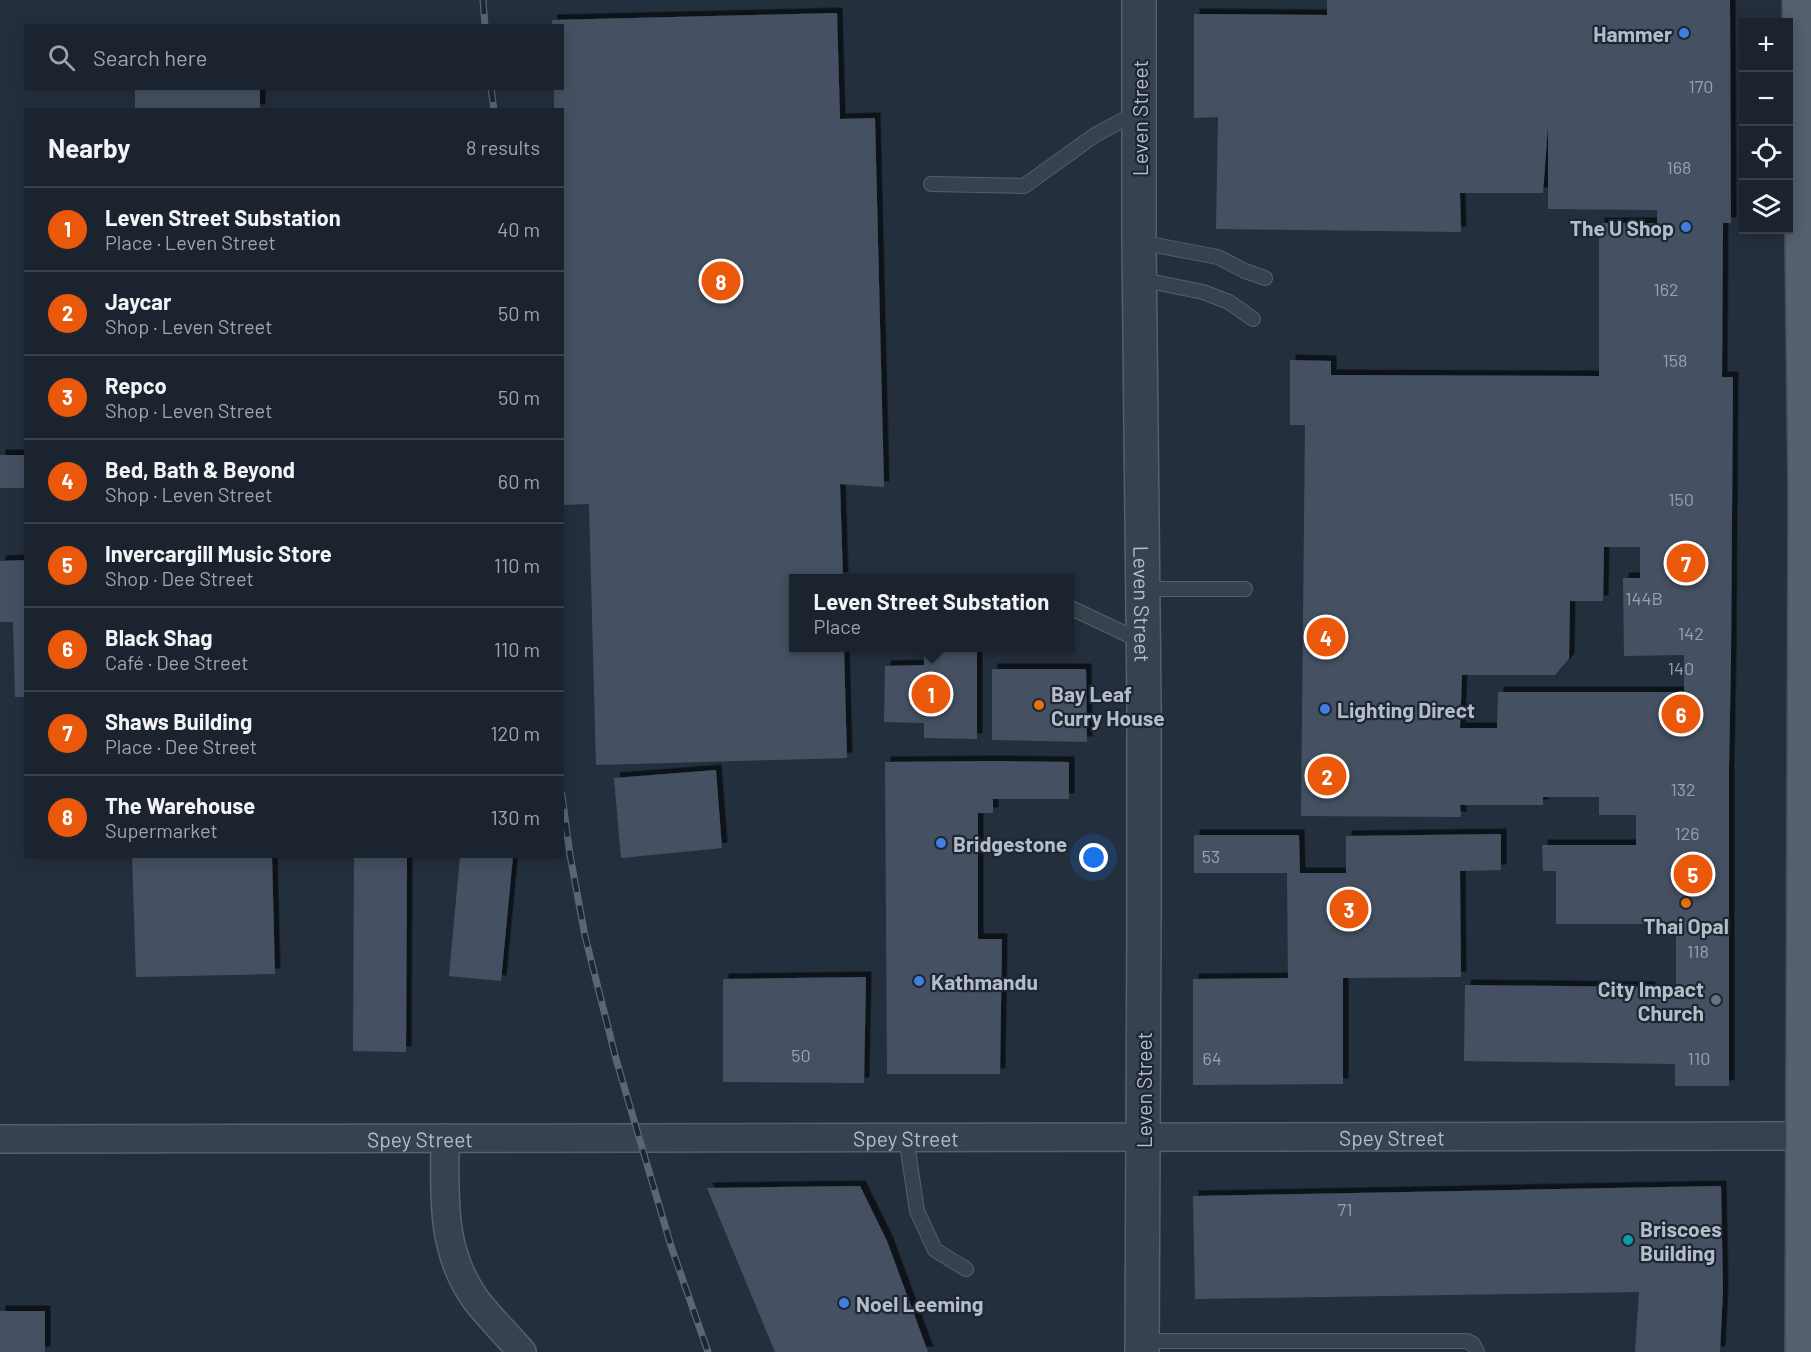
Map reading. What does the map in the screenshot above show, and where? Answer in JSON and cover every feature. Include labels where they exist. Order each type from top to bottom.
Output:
[{"type":"main road","points":[[1799,0],[1805,493],[1807,1136],[1803,1352]]},
{"type":"street","name":"Leven Street","points":[[1139,0],[1144,919],[1142,1346]]},
{"type":"street","name":"Spey Street","points":[[0,1139],[1807,1136]]},
{"type":"street","points":[[445,1138],[446,1220],[453,1254],[476,1300],[522,1352]]},
{"type":"lane","points":[[931,184],[1024,186],[1095,135],[1139,112]]},
{"type":"lane","points":[[1139,242],[1218,257],[1265,278]]},
{"type":"lane","points":[[1139,279],[1203,292],[1229,302],[1253,319]]},
{"type":"lane","points":[[1143,589],[1245,589]]},
{"type":"lane","points":[[1074,609],[1143,642]]},
{"type":"lane","points":[[906,1137],[917,1211],[935,1250],[966,1269]]},
{"type":"lane","points":[[1142,1346],[1467,1341],[1473,1344],[1477,1352]]},
{"type":"building","points":[[1327,0],[1730,0],[1731,223],[1723,223],[1722,377],[1733,377],[1729,1086],[1675,1086],[1675,1064],[1464,1061],[1465,985],[1650,987],[1650,996],[1676,996],[1676,924],[1556,924],[1556,871],[1543,871],[1542,845],[1636,845],[1636,815],[1599,815],[1599,797],[1543,797],[1543,805],[1460,805],[1461,817],[1301,816],[1305,425],[1290,425],[1290,360],[1331,361],[1331,375],[1599,376],[1599,223],[1657,223],[1657,210],[1548,209],[1548,125],[1543,193],[1460,193],[1461,232],[1216,229],[1218,117],[1194,118],[1194,14],[1327,15]],"holes":[[[1604,547],[1640,547],[1640,578],[1623,578],[1624,656],[1684,655],[1684,692],[1498,692],[1497,728],[1460,728],[1462,675],[1555,675],[1569,659],[1570,601],[1603,601]]]},
{"type":"building","points":[[837,13],[840,119],[875,118],[884,487],[840,484],[843,574],[789,574],[789,652],[844,652],[847,758],[596,765],[589,504],[564,505],[564,108],[554,108],[554,90],[564,90],[564,24],[552,24],[552,20]]},
{"type":"building","points":[[135,90],[260,90],[260,108],[135,108]]},
{"type":"building","points":[[0,455],[24,455],[24,488],[0,488]]},
{"type":"building","points":[[24,560],[24,697],[15,697],[13,622],[0,622],[0,561]]},
{"type":"building","points":[[924,652],[977,652],[977,739],[924,738],[924,723],[884,722],[885,666],[924,665]]},
{"type":"building","name":"Bay Leaf Curry House","points":[[992,669],[1086,669],[1087,742],[992,740]]},
{"type":"building","points":[[885,762],[1069,762],[1069,799],[993,799],[993,813],[978,813],[978,939],[1002,939],[1000,1074],[887,1074]]},
{"type":"building","points":[[716,770],[722,848],[621,858],[614,778]]},
{"type":"building","points":[[1501,834],[1501,870],[1460,871],[1461,977],[1343,978],[1343,1084],[1193,1085],[1193,979],[1288,978],[1287,873],[1194,873],[1194,835],[1299,835],[1300,873],[1346,873],[1346,836]]},
{"type":"building","points":[[132,858],[272,858],[275,974],[136,977]]},
{"type":"building","points":[[354,858],[407,858],[406,1052],[353,1051]]},
{"type":"building","points":[[460,858],[513,858],[501,981],[449,976]]},
{"type":"building","points":[[866,977],[864,1083],[723,1082],[723,979]]},
{"type":"building","points":[[860,1186],[887,1241],[928,1352],[775,1352],[707,1188]]},
{"type":"building","points":[[1721,1186],[1723,1290],[1720,1352],[1635,1352],[1639,1292],[1195,1299],[1193,1196]]},
{"type":"building","points":[[0,1311],[45,1311],[45,1352],[0,1352]]},
{"type":"railway","points":[[483,0],[485,24]]},
{"type":"railway","points":[[491,90],[494,108]]},
{"type":"railway","points":[[564,810],[585,936],[616,1059],[671,1246],[708,1352]]},
{"type":"place","name":"Hammer","points":[[1684,33]]},
{"type":"place","name":"The U Shop","points":[[1686,227]]},
{"type":"place","name":"The Warehouse","points":[[721,281]]},
{"type":"place","name":"Shaws Building","points":[[1686,563]]},
{"type":"place","name":"Bed, Bath & Beyond","points":[[1326,637]]},
{"type":"place","name":"Leven Street Substation","points":[[931,694]]},
{"type":"place","name":"Bay Leaf Curry House","points":[[1039,705]]},
{"type":"place","name":"Lighting Direct","points":[[1325,709]]},
{"type":"place","name":"Black Shag","points":[[1681,714]]},
{"type":"place","name":"Jaycar","points":[[1327,776]]},
{"type":"place","name":"Bridgestone","points":[[941,843]]},
{"type":"place","name":"Invercargill Music Store","points":[[1693,874]]},
{"type":"place","name":"Thai Opal","points":[[1686,903]]},
{"type":"place","name":"Repco","points":[[1349,909]]},
{"type":"place","name":"Kathmandu","points":[[919,981]]},
{"type":"place","name":"City Impact Church","points":[[1716,1000]]},
{"type":"place","name":"Briscoes Building","points":[[1628,1240]]},
{"type":"place","name":"Noel Leeming","points":[[844,1303]]}]
